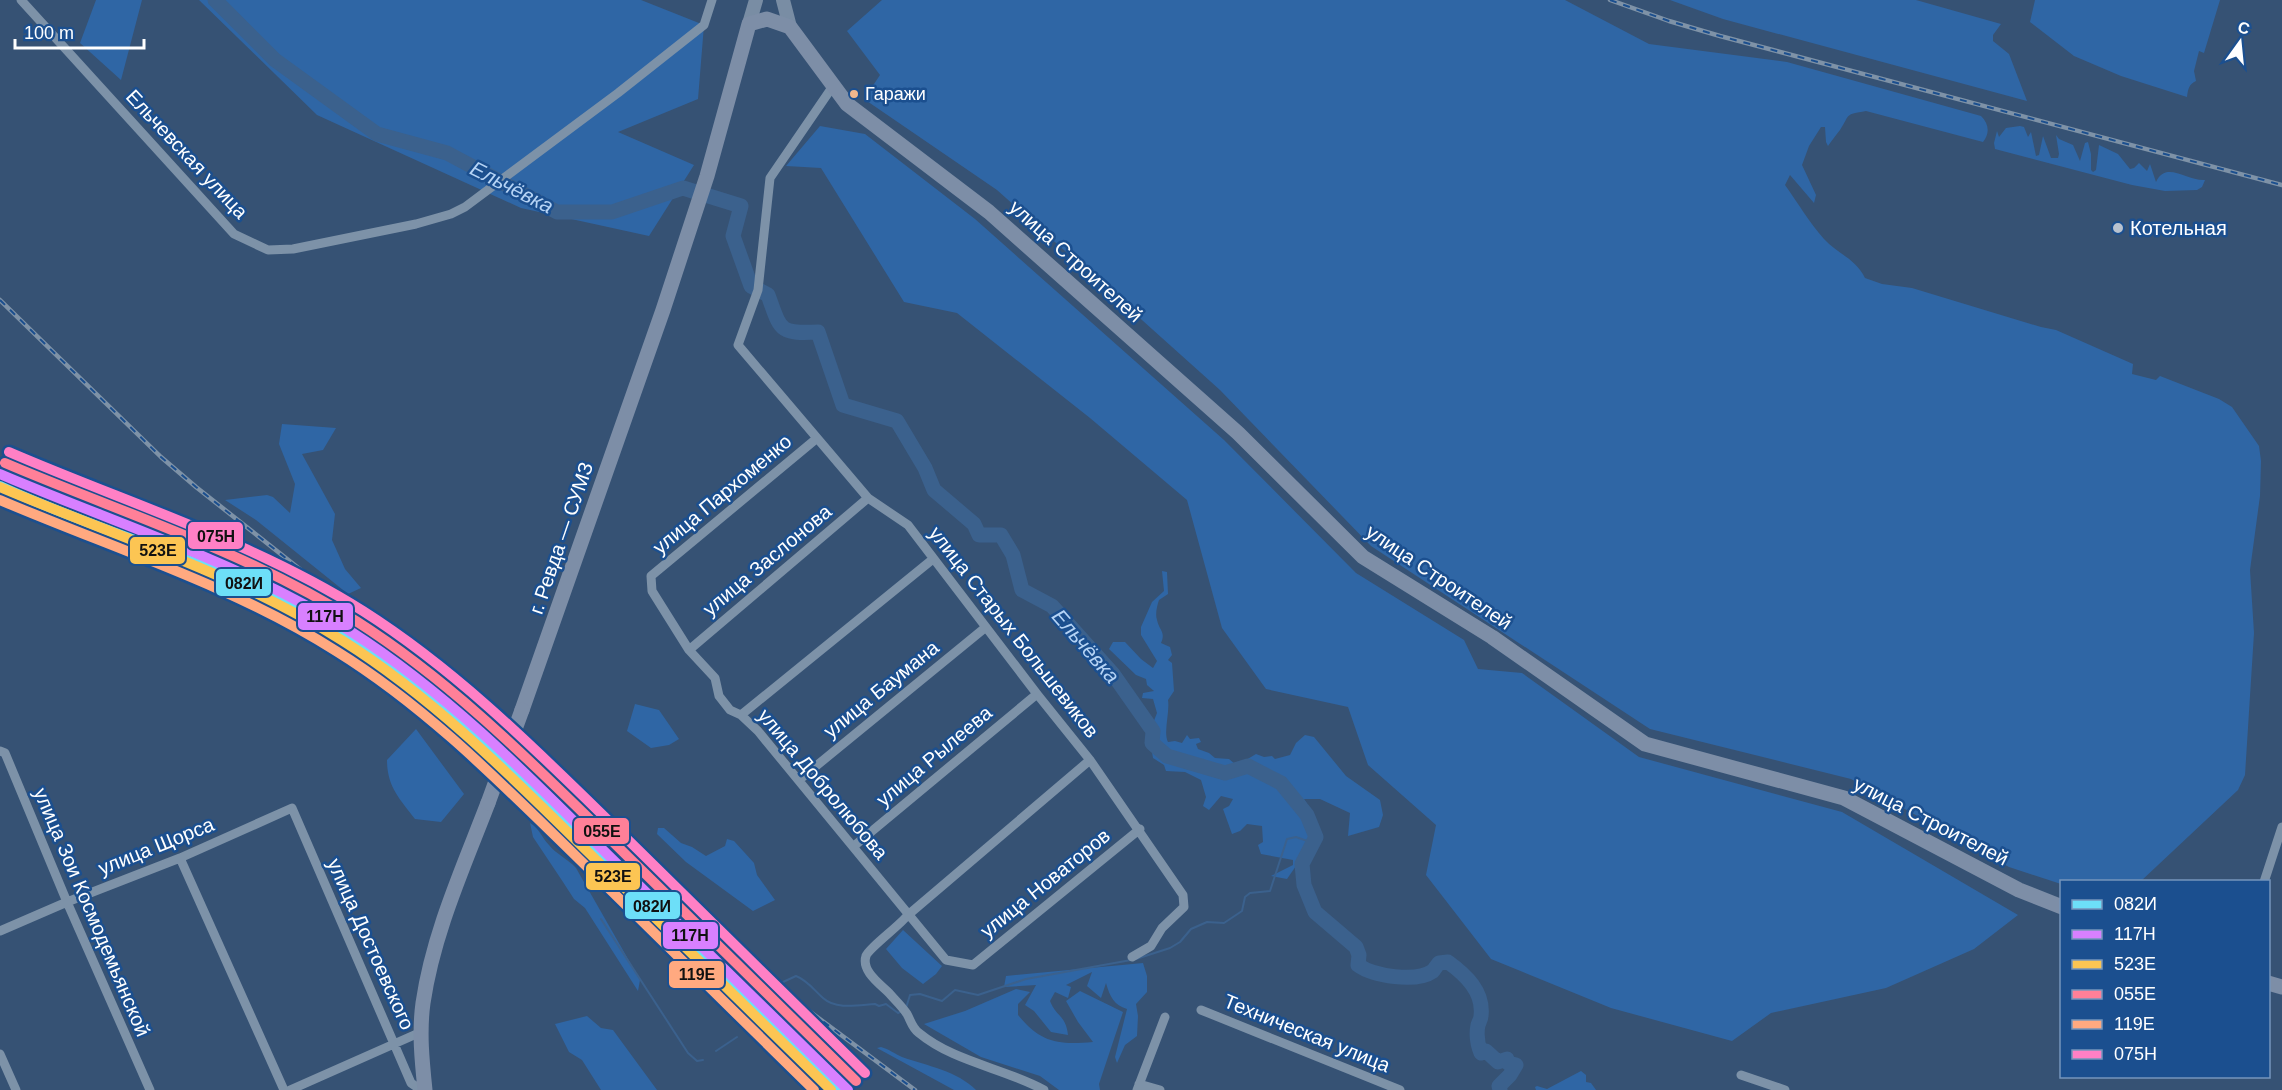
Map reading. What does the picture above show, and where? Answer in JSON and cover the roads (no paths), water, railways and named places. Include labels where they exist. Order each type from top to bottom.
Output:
[{"type":"main road","points":[[749,24],[767,19],[790,27]]},
{"type":"main road","name":"г. Ревда — СУМЗ","points":[[423,1090],[421,1032],[427,983],[443,921],[522,711],[663,310],[707,176],[749,24]]},
{"type":"main road","name":"улица Строителей","points":[[790,27],[847,104],[989,212],[1229,425],[1363,557],[1492,637],[1645,744],[1844,798],[2019,890],[2060,907]]},
{"type":"street","name":"Ельчевская улица","points":[[21,0],[234,234],[268,250],[294,249],[416,224],[451,214],[465,207],[618,93],[704,25],[712,0]]},
{"type":"street","name":"г. Ревда — СУМЗ","points":[[749,24],[756,0]]},
{"type":"street","name":"улица Строителей","points":[[783,0],[790,27]]},
{"type":"street","name":"улица Старых Большевиков","points":[[833,86],[770,177],[758,290],[738,345],[868,498],[908,525],[1090,760],[1140,829],[1183,895],[1184,907],[1162,928],[1151,946],[1132,957]]},
{"type":"street","name":"улица Пархоменко","points":[[651,576],[816,439]]},
{"type":"street","name":"улица Заслонова","points":[[689,650],[868,498]]},
{"type":"street","points":[[741,715],[933,559]]},
{"type":"street","name":"улица Добролюбова","points":[[651,576],[652,591],[689,650],[715,678],[719,696],[730,710],[741,715],[758,731],[946,960],[973,965]]},
{"type":"street","name":"улица Баумана","points":[[799,780],[986,627]]},
{"type":"street","name":"улица Рылеева","points":[[854,846],[1037,694]]},
{"type":"street","name":"улица Зои Космодемьянской","points":[[0,751],[5,753],[67,902],[150,1090]]},
{"type":"street","points":[[1044,1090],[1018,1077],[947,1050],[927,1038],[912,1026],[906,1013],[871,975],[865,966],[866,955],[894,931],[908,915],[1090,760]]},
{"type":"street","name":"улица Щорса","points":[[0,931],[180,858],[292,808]]},
{"type":"street","name":"улица Достоевского","points":[[292,808],[411,1083],[423,1090]]},
{"type":"street","points":[[2265,880],[2282,827]]},
{"type":"street","name":"улица Новаторов","points":[[973,965],[1140,829]]},
{"type":"street","points":[[180,858],[284,1090]]},
{"type":"street","name":"Техническая улица","points":[[1201,1010],[1400,1090]]},
{"type":"street","points":[[1160,1090],[1138,1087],[1165,1017]]},
{"type":"street","points":[[290,1090],[421,1032]]},
{"type":"street","points":[[0,1054],[16,1090]]},
{"type":"street","points":[[1742,1075],[1785,1090]]},
{"type":"waterway","name":"Ельчёвка","points":[[215,0],[275,60],[377,134],[447,153],[557,212],[612,212],[683,188],[741,206],[733,236],[751,286],[768,295],[779,323],[783,327],[795,332],[818,332],[843,405],[897,421],[925,468],[934,490],[974,524],[979,535],[1001,535],[1013,555],[1022,590],[1052,606],[1113,674],[1153,731],[1152,743],[1167,756],[1225,773],[1248,766],[1281,783],[1307,815],[1316,837],[1302,864],[1304,885],[1315,912],[1356,947],[1359,955],[1358,965],[1365,969],[1395,977],[1416,977],[1433,971],[1439,963],[1448,962],[1461,973],[1472,985],[1480,999],[1481,1016],[1477,1036],[1481,1053],[1486,1051],[1498,1062],[1507,1059],[1508,1063],[1516,1065],[1499,1086],[1500,1090]]},
{"type":"waterway","points":[[1136,959],[1170,948],[1180,942],[1191,929],[1207,922],[1224,923],[1242,911],[1245,897],[1250,893],[1270,891],[1287,839],[1296,837],[1313,843]]},
{"type":"waterway","points":[[601,919],[688,1053],[697,1061],[703,1060]]},
{"type":"waterway","points":[[906,1008],[910,995],[920,994],[942,1001],[955,990],[978,995],[1026,979],[1131,960]]},
{"type":"waterway","points":[[783,982],[796,976],[828,1002],[848,1006],[886,1004],[898,1013],[900,1012]]},
{"type":"waterway","points":[[716,1051],[737,1037]]},
{"type":"railway","points":[[1610,0],[1720,36],[2282,185]]},
{"type":"railway","points":[[0,300],[161,457],[196,487],[306,574],[414,646],[455,678],[676,895],[815,1039]]},
{"type":"railway","points":[[748,959],[809,1011],[915,1090]]},
{"type":"place","name":"Гаражи","points":[[854,94]]},
{"type":"place","name":"Котельная","points":[[2118,228]]}]
